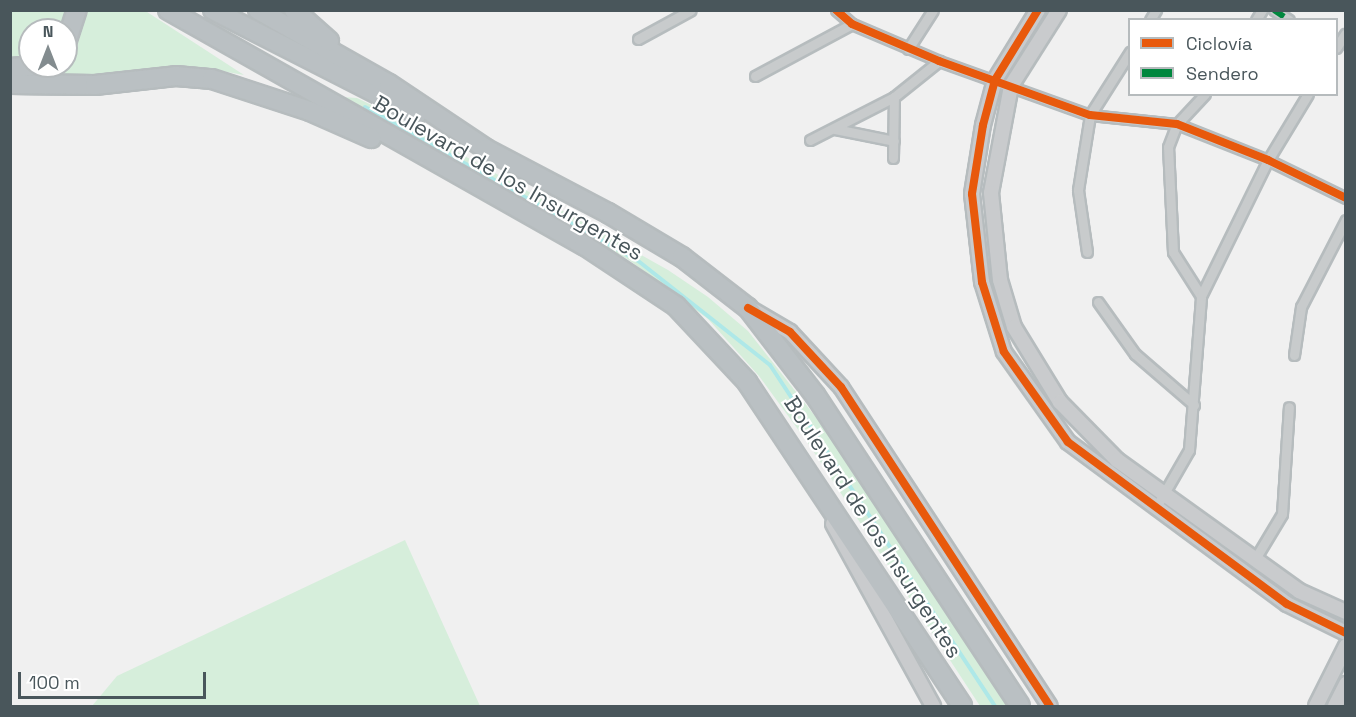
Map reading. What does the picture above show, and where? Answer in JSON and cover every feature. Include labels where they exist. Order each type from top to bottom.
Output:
[{"type":"highway","name":"Boulevard de los Insurgentes","points":[[168,10],[584,245],[676,306],[747,382],[814,478],[962,706]]},
{"type":"highway","points":[[213,10],[486,149]]},
{"type":"highway","name":"Boulevard de los Insurgentes","points":[[258,10],[389,84],[486,149],[645,235],[748,308],[815,395],[1020,706]]},
{"type":"highway","points":[[294,10],[389,84]]},
{"type":"highway","points":[[10,84],[96,85],[176,76],[212,79],[310,111],[460,177]]},
{"type":"street","points":[[638,39],[691,10]]},
{"type":"street","points":[[836,10],[852,24],[908,50],[1090,115],[1177,124],[1268,160],[1346,198]]},
{"type":"street","points":[[908,50],[933,10]]},
{"type":"street","points":[[1038,10],[995,80],[983,125],[972,194],[982,282],[991,317],[1004,352],[1068,442],[1155,509],[1287,604],[1346,633]]},
{"type":"street","points":[[1059,10],[1011,86],[991,193],[1000,280],[1014,327],[1060,402],[1117,460],[1299,591],[1346,612]]},
{"type":"street","points":[[755,76],[852,24]]},
{"type":"street","points":[[1087,252],[1078,190],[1090,115],[1128,55]]},
{"type":"street","points":[[810,140],[894,97],[939,61]]},
{"type":"street","points":[[1201,296],[1173,252],[1168,147],[1177,124],[1203,96]]},
{"type":"street","points":[[1155,509],[1189,450],[1201,296],[1268,160],[1307,96]]},
{"type":"street","points":[[892,158],[894,97]]},
{"type":"street","points":[[835,129],[894,141]]},
{"type":"street","points":[[1294,355],[1301,307],[1346,220]]},
{"type":"street","points":[[1098,302],[1135,354],[1194,405]]},
{"type":"street","points":[[748,308],[790,332],[841,387],[1050,706]]},
{"type":"street","points":[[1255,559],[1281,514],[1289,407]]},
{"type":"street","points":[[814,478],[818,494],[861,580],[933,706]]},
{"type":"street","points":[[1318,706],[1346,646]]},
{"type":"street","points":[[1335,706],[1346,684]]},
{"type":"green space","points":[[144,10],[244,75],[199,67],[78,74],[78,36],[86,11]]},
{"type":"green space","points":[[10,11],[72,11],[70,18],[18,18],[18,60],[11,61]]},
{"type":"green space","points":[[341,97],[357,98],[388,113],[668,270],[708,297],[748,331],[859,472],[1012,706],[980,706],[810,446],[759,376],[708,319],[629,260]]},
{"type":"green space","points":[[405,540],[480,706],[92,706],[117,676]]},
{"type":"waterway","points":[[365,107],[637,260],[770,365],[995,706]]},
{"type":"marked path","points":[[1274,10],[1286,18]]},
{"type":"cycle path","points":[[836,10],[852,24],[939,61],[1090,115],[1177,124],[1268,160],[1346,198]]},
{"type":"cycle path","points":[[1038,10],[995,80],[983,125],[972,194],[982,282],[1004,352],[1068,442],[1287,604],[1346,633]]},
{"type":"cycle path","points":[[748,308],[790,332],[841,387],[1050,706]]}]
